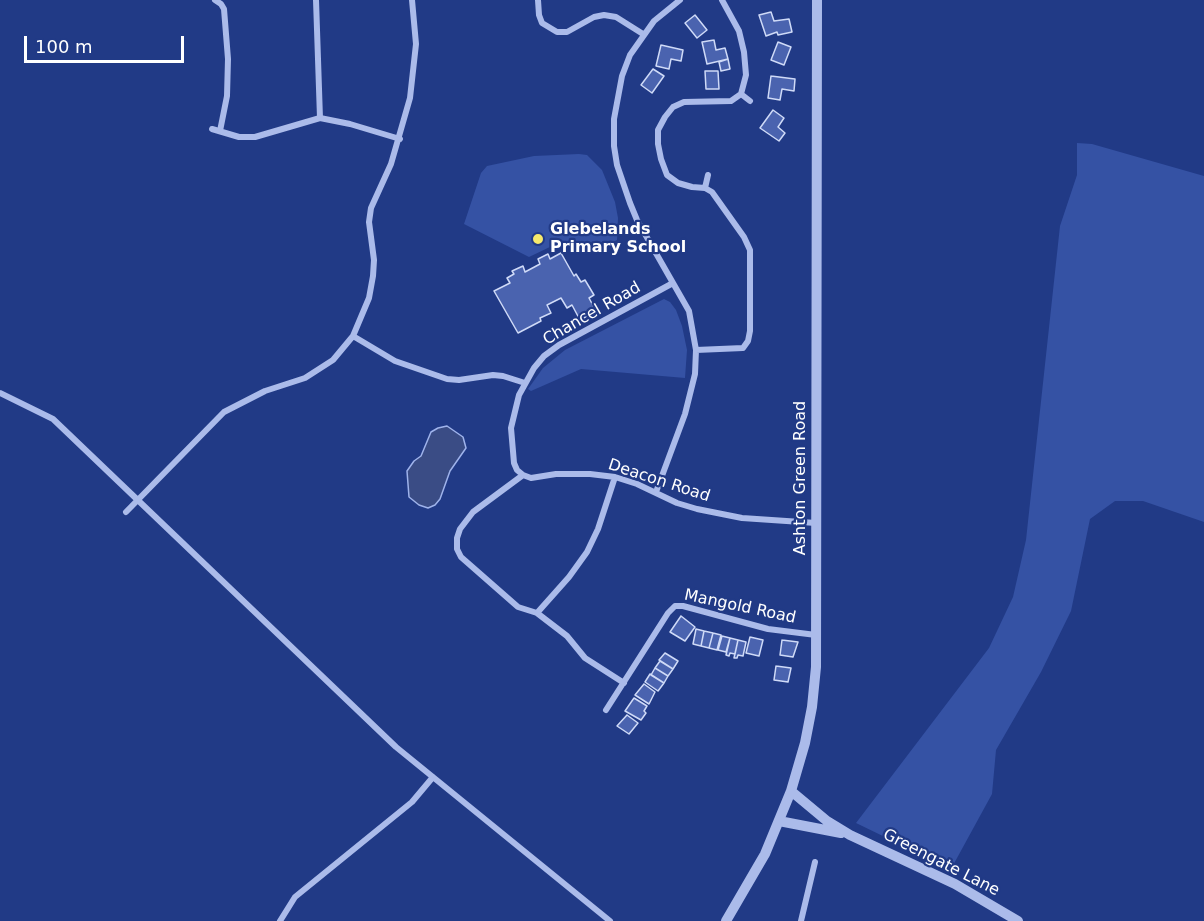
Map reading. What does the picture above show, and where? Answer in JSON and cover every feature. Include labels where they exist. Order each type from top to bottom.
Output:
[{"type":"street","points":[[215,0],[225,9],[228,59],[227,96],[220,131]]},
{"type":"street","points":[[316,0],[321,118]]},
{"type":"street","points":[[126,512],[224,412],[266,391],[305,378],[333,360],[352,336],[369,298],[373,276],[374,260],[369,215],[391,165],[410,98],[416,44],[412,0]]},
{"type":"street","points":[[538,0],[538,15],[542,23],[557,32],[567,32],[594,16],[604,15],[616,17],[643,34]]},
{"type":"street","points":[[656,492],[685,414],[695,374],[696,350],[689,311],[637,220],[630,203],[617,165],[614,119],[622,76],[630,55],[643,34],[667,9],[680,0]]},
{"type":"street","points":[[696,350],[743,348],[748,341],[750,250],[744,237],[712,192],[705,188],[678,183],[667,175],[658,144],[658,130],[664,117],[673,107],[684,102],[731,101],[741,94],[746,75],[744,52],[739,32],[722,0]]},
{"type":"street","name":"Ashton Green Road","points":[[809,0],[816,16]]},
{"type":"street","name":"Ashton Green Road","points":[[726,921],[745,892],[765,854],[791,791],[803,751],[812,707],[816,667],[817,0]]},
{"type":"street","points":[[741,94],[750,101]]},
{"type":"street","points":[[212,129],[239,137],[255,137],[321,118],[400,139]]},
{"type":"street","points":[[705,188],[708,175]]},
{"type":"street","name":"Chancel Road","points":[[523,475],[514,463],[511,439],[516,403],[525,383],[544,356],[559,345],[673,283]]},
{"type":"street","points":[[352,336],[395,361],[447,379],[459,381],[493,375],[525,383]]},
{"type":"street","points":[[0,393],[53,419],[396,747],[610,921]]},
{"type":"street","name":"Deacon Road","points":[[523,475],[531,478],[569,474],[615,477],[656,492],[677,503],[742,518],[816,524]]},
{"type":"street","points":[[523,475],[480,506],[465,520],[457,538],[457,549],[468,565],[518,607],[537,613],[567,636],[585,658],[624,683]]},
{"type":"street","points":[[537,613],[569,577],[587,552],[598,529],[615,477]]},
{"type":"street","name":"Mangold Road","points":[[606,710],[668,613],[677,606],[765,628],[817,635]]},
{"type":"street","points":[[280,921],[295,897],[411,802],[433,777]]},
{"type":"street","name":"Greengate Lane","points":[[791,791],[827,821],[850,835],[955,884],[1018,921]]},
{"type":"street","name":"Greengate Lane","points":[[779,821],[850,835]]},
{"type":"street","points":[[801,921],[815,862]]},
{"type":"shaded area","points":[[1077,143],[1092,144],[1204,176],[1204,522],[1143,501],[1115,501],[1090,519],[1071,611],[1041,672],[996,750],[992,794],[951,869],[856,823],[989,648],[1013,597],[1026,540],[1060,226],[1077,175]]},
{"type":"shaded area","points":[[587,155],[602,170],[615,202],[618,218],[617,240],[588,253],[587,245],[572,241],[565,246],[552,246],[529,257],[464,224],[481,173],[487,166],[534,156]]},
{"type":"shaded area","points":[[664,299],[670,302],[676,310],[682,326],[687,350],[685,378],[581,369],[531,391],[528,389],[543,368],[565,350]]},
{"type":"shaded area","points":[[447,426],[463,437],[466,448],[450,471],[440,499],[428,508],[419,505],[409,497],[407,471],[421,456],[431,432]]},
{"type":"building","points":[[771,12],[774,21],[789,19],[792,32],[778,35],[777,32],[766,36],[759,15]]},
{"type":"building","points":[[695,15],[707,30],[697,38],[685,23]]},
{"type":"building","points":[[714,40],[716,50],[725,48],[728,59],[707,64],[702,42]]},
{"type":"building","points":[[778,42],[791,47],[784,65],[771,60]]},
{"type":"building","points":[[661,45],[683,50],[681,61],[671,59],[669,69],[656,66]]},
{"type":"building","points":[[728,59],[730,69],[721,71],[719,62]]},
{"type":"building","points":[[653,69],[664,76],[652,93],[641,85]]},
{"type":"building","points":[[705,71],[718,71],[719,89],[706,89]]},
{"type":"building","points":[[771,76],[795,79],[794,91],[782,89],[780,100],[768,98]]},
{"type":"building","points":[[773,110],[784,118],[778,127],[785,133],[779,141],[760,128]]},
{"type":"building","points":[[561,253],[574,276],[576,274],[581,282],[585,280],[594,295],[589,298],[596,311],[580,320],[572,305],[567,308],[561,298],[547,305],[551,313],[518,333],[494,291],[510,283],[507,278],[514,274],[512,271],[523,266],[525,272],[540,264],[538,259],[548,254],[550,259]]},
{"type":"building","points":[[681,616],[695,627],[685,641],[670,632]]},
{"type":"building","points":[[696,629],[704,631],[701,646],[693,644]]},
{"type":"building","points":[[704,631],[713,633],[709,648],[701,646]]},
{"type":"building","points":[[713,633],[721,635],[717,650],[709,648]]},
{"type":"building","points":[[722,636],[730,638],[726,652],[718,650]]},
{"type":"building","points":[[750,637],[763,640],[759,656],[746,653]]},
{"type":"building","points":[[730,638],[738,640],[735,654],[730,653],[729,656],[726,655]]},
{"type":"building","points":[[738,640],[746,642],[743,656],[738,655],[734,658]]},
{"type":"building","points":[[782,640],[798,642],[793,657],[780,655]]},
{"type":"building","points":[[665,653],[678,661],[673,669],[659,660]]},
{"type":"building","points":[[660,661],[673,669],[668,676],[655,668]]},
{"type":"building","points":[[776,666],[791,668],[788,682],[774,680]]},
{"type":"building","points":[[655,668],[668,676],[664,683],[651,675]]},
{"type":"building","points":[[650,674],[664,683],[658,691],[645,682]]},
{"type":"building","points":[[644,684],[655,692],[649,704],[635,695]]},
{"type":"building","points":[[634,698],[647,706],[644,711],[646,713],[641,720],[625,711]]},
{"type":"building","points":[[627,715],[638,723],[629,734],[617,726]]},
{"type":"place","name":"Glebelands Primary School","points":[[538,239]]}]
